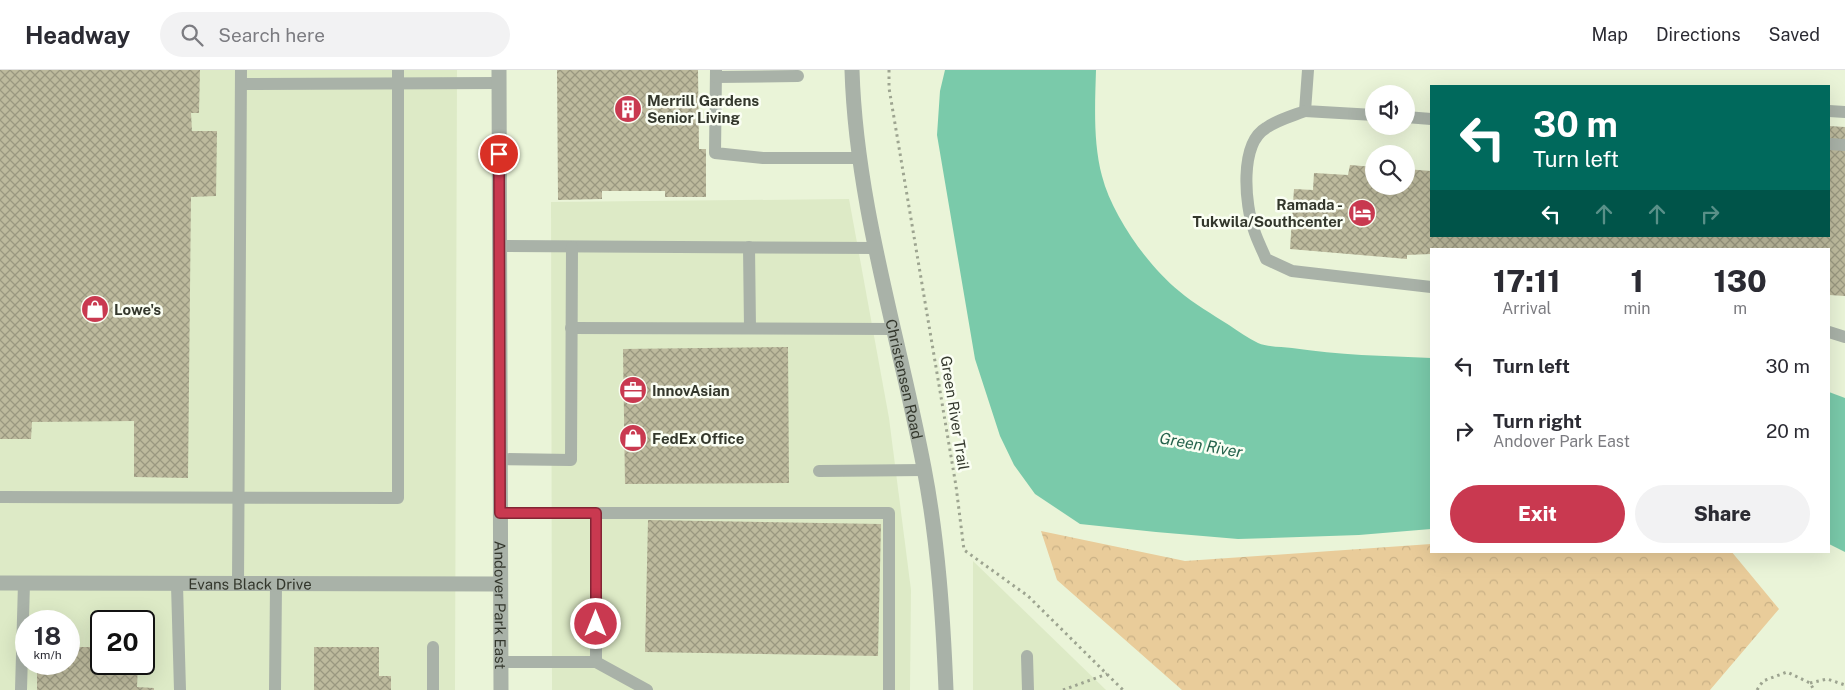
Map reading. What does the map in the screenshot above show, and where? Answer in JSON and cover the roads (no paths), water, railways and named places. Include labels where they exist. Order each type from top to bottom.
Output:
[{"type":"street","name":"Christensen Road","points":[[852,70],[860,158],[876,248],[924,470],[935,540],[946,690]]},
{"type":"street","name":"Andover Park East","points":[[499,76],[501,690]]},
{"type":"street","name":"Evans Black Drive","points":[[0,583],[500,584]]},
{"type":"lane","points":[[238,584],[241,70]]},
{"type":"lane","points":[[0,497],[398,498],[398,70]]},
{"type":"lane","points":[[1305,111],[1308,70]]},
{"type":"lane","points":[[798,76],[716,74],[715,153],[763,158],[860,158]]},
{"type":"lane","points":[[242,84],[398,83],[499,76]]},
{"type":"lane","points":[[1365,114],[1305,111],[1264,128],[1250,146],[1247,168],[1247,199],[1254,230],[1266,259],[1292,271],[1430,288]]},
{"type":"lane","points":[[1830,111],[1845,112]]},
{"type":"lane","points":[[1415,118],[1430,119]]},
{"type":"lane","points":[[1830,144],[1845,145]]},
{"type":"lane","points":[[499,246],[876,248]]},
{"type":"lane","points":[[500,459],[571,460],[572,247]]},
{"type":"lane","points":[[749,247],[750,328]]},
{"type":"lane","points":[[572,328],[894,329]]},
{"type":"lane","points":[[1830,332],[1845,337]]},
{"type":"lane","points":[[819,471],[924,470]]},
{"type":"lane","points":[[500,513],[889,513],[889,690]]},
{"type":"lane","points":[[596,513],[596,662]]},
{"type":"lane","points":[[21,690],[24,583]]},
{"type":"lane","points":[[177,584],[180,690]]},
{"type":"lane","points":[[275,690],[276,584]]},
{"type":"lane","points":[[433,647],[433,690]]},
{"type":"lane","points":[[1027,656],[1028,690]]},
{"type":"lane","points":[[500,662],[596,662],[647,690]]},
{"type":"water","name":"Green River","points":[[945,70],[1096,70],[1097,150],[1107,191],[1122,223],[1132,238],[1155,268],[1179,291],[1203,309],[1258,343],[1274,347],[1344,354],[1430,358],[1430,529],[1359,535],[1238,539],[1156,532],[1080,524],[1035,494],[1014,465],[1000,436],[975,359],[937,135],[940,91]]},
{"type":"water","points":[[1830,392],[1845,398],[1845,552],[1830,544]]},
{"type":"place","name":"Merrill Gardens Senior Living","points":[[628,109]]},
{"type":"place","name":"Ramada - Tukwila/Southcenter","points":[[1362,213]]},
{"type":"place","name":"Lowe's","points":[[95,309]]},
{"type":"place","name":"InnovAsian","points":[[633,390]]},
{"type":"place","name":"FedEx Office","points":[[633,438]]}]
